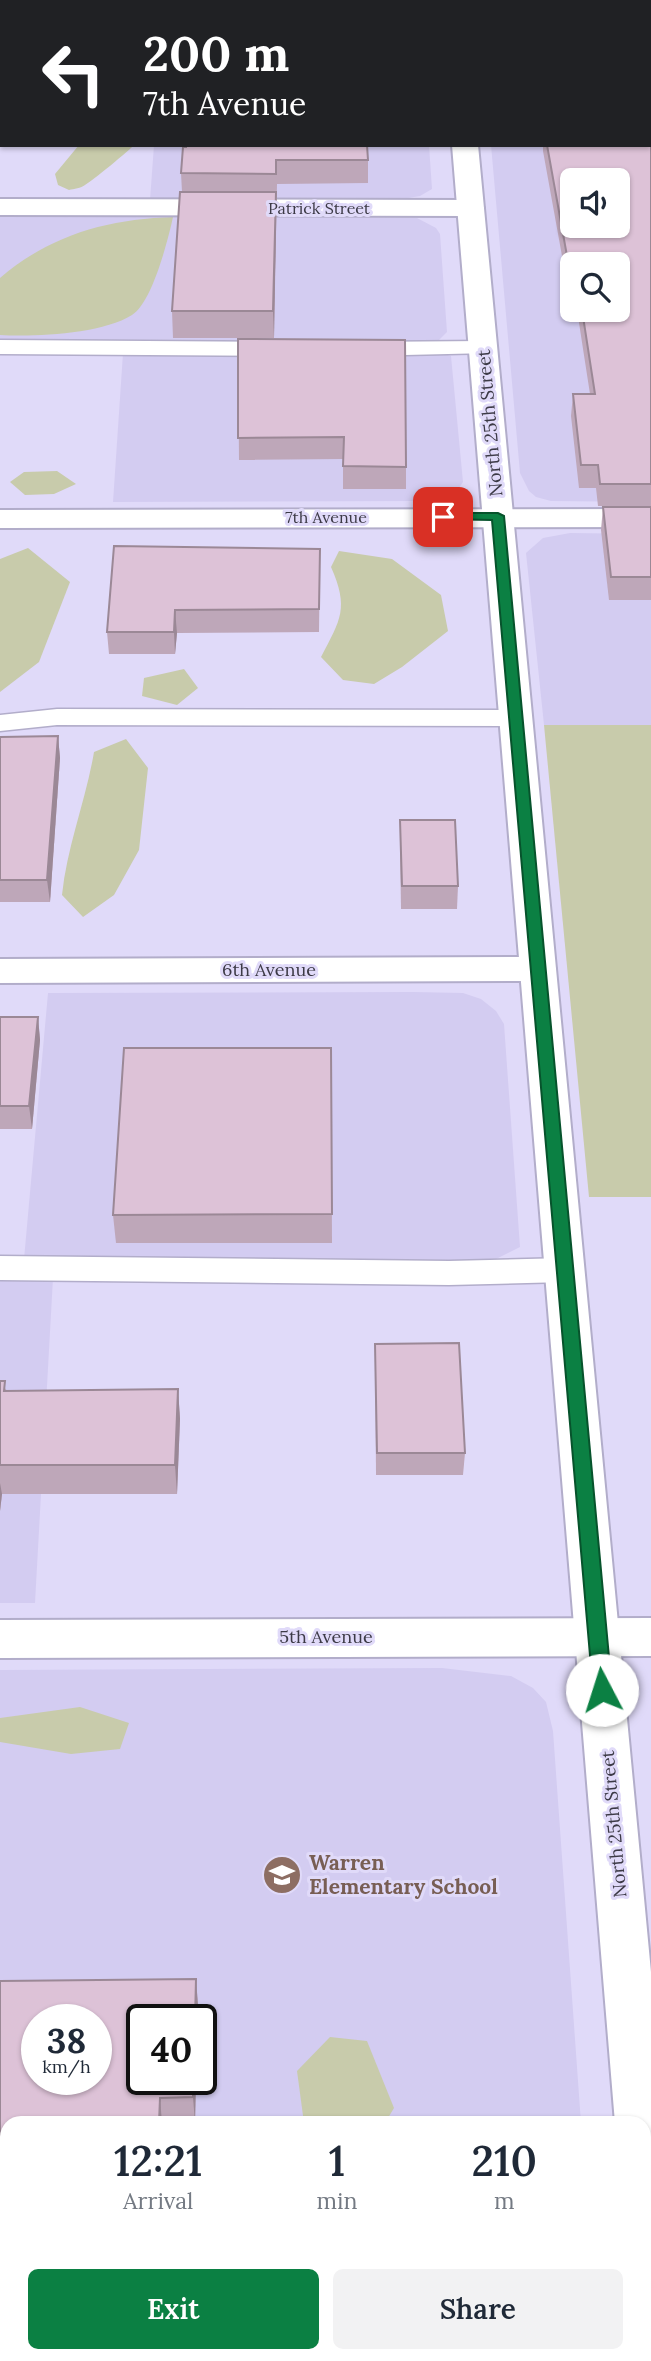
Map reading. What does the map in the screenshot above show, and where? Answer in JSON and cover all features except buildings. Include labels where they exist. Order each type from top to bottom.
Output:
[{"type":"street","name":"North 25th Street","points":[[465,147],[639,2116]]},
{"type":"street","name":"Patrick Street","points":[[0,207],[471,208]]},
{"type":"street","name":"7th Avenue","points":[[0,519],[498,516],[651,518]]},
{"type":"street","name":"6th Avenue","points":[[0,971],[538,969]]},
{"type":"street","name":"5th Avenue","points":[[0,1639],[651,1637]]},
{"type":"lane","points":[[0,347],[299,349]]},
{"type":"lane","points":[[339,349],[483,348]]},
{"type":"lane","points":[[0,723],[57,717],[516,718]]},
{"type":"lane","points":[[0,1268],[449,1273],[565,1270]]},
{"type":"shaded area","points":[[154,147],[429,147],[432,189],[420,196],[397,200],[150,200]]},
{"type":"shaded area","points":[[491,147],[649,147],[651,502],[551,501],[536,497],[529,491],[520,473]]},
{"type":"shaded area","points":[[0,215],[417,218],[436,228],[440,234],[447,332],[439,340],[426,343],[0,342]]},
{"type":"shaded area","points":[[123,353],[451,356],[463,482],[457,491],[440,498],[420,501],[113,502]]},
{"type":"shaded area","points":[[570,533],[651,534],[651,725],[544,725],[526,553],[543,538]]},
{"type":"shaded area","points":[[48,993],[463,993],[481,999],[496,1011],[504,1024],[520,1247],[496,1259],[445,1262],[24,1259]]},
{"type":"shaded area","points":[[53,1278],[35,1603],[0,1603],[0,1279]]},
{"type":"shaded area","name":"Warren Elementary School","points":[[442,1668],[511,1676],[533,1688],[546,1702],[553,1731],[580,2116],[0,2116],[0,1670]]},
{"type":"green space","points":[[77,147],[132,147],[82,187],[69,190],[58,185],[55,174]]},
{"type":"green space","points":[[173,217],[152,285],[146,298],[132,315],[86,330],[49,335],[0,335],[0,278],[19,263],[60,240],[81,232],[126,221]]},
{"type":"green space","points":[[57,471],[76,484],[54,494],[25,495],[10,482],[24,472]]},
{"type":"green space","points":[[28,548],[70,582],[39,662],[0,692],[0,559]]},
{"type":"green space","points":[[339,551],[392,559],[441,595],[448,631],[402,667],[374,684],[343,680],[321,657],[334,633],[340,613],[340,593],[331,567]]},
{"type":"green space","points":[[184,669],[198,688],[177,705],[142,696],[144,678]]},
{"type":"green space","points":[[544,725],[651,725],[651,1197],[589,1197]]},
{"type":"green space","points":[[126,739],[148,768],[139,850],[114,895],[83,917],[62,895],[72,841],[94,752]]},
{"type":"green space","points":[[80,1707],[129,1723],[120,1749],[71,1754],[0,1742],[0,1718]]},
{"type":"green space","points":[[330,2037],[367,2041],[394,2108],[389,2116],[303,2116],[297,2071]]},
{"type":"place","name":"Warren Elementary School","points":[[282,1875]]},
{"type":"route","points":[[443,517],[498,516],[602,1690]]}]
